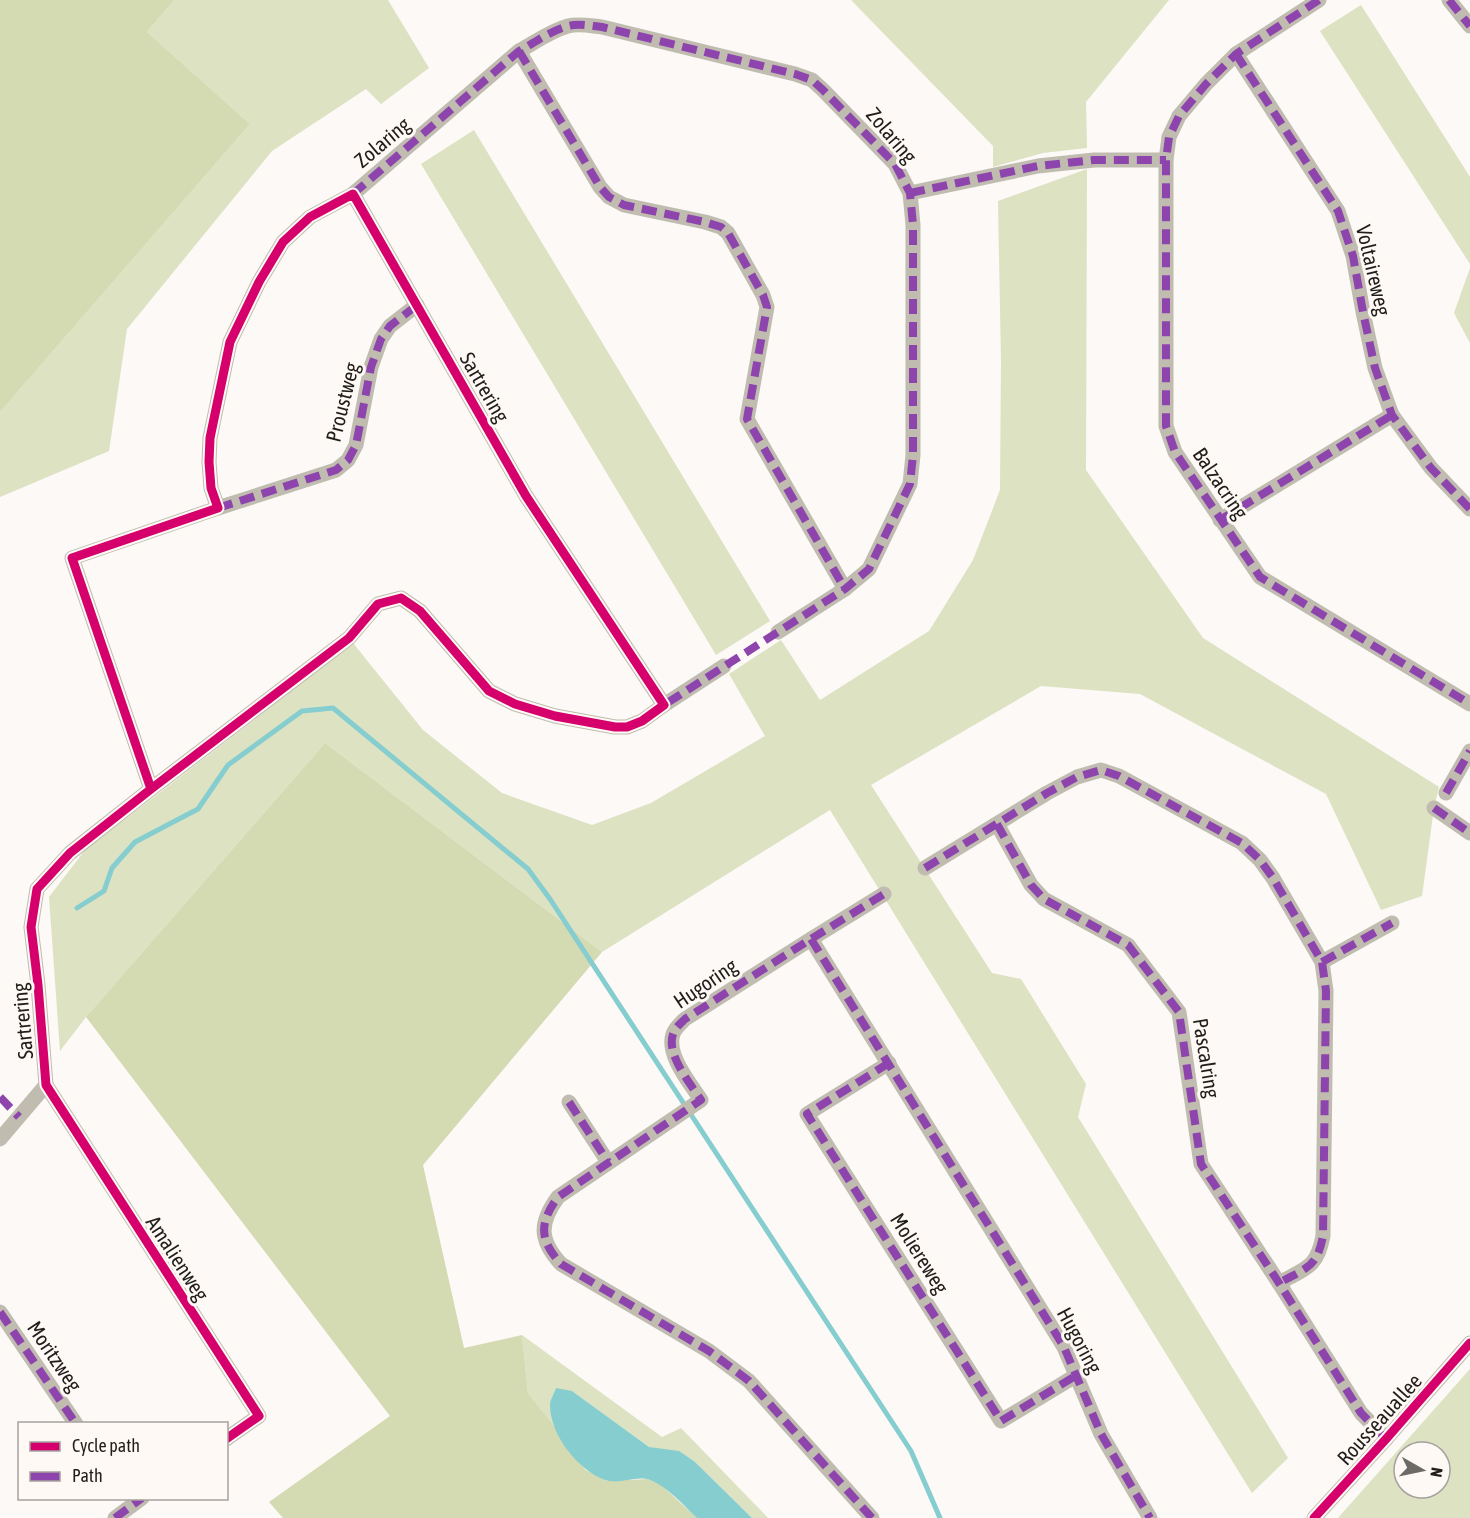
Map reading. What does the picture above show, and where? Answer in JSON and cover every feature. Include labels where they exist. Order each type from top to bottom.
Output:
[{"type":"street","name":"Balzacring","points":[[1319,0],[1236,54],[1179,116],[1169,137],[1166,160],[1166,426],[1175,452],[1260,577],[1470,704]]},
{"type":"street","points":[[1449,0],[1470,26]]},
{"type":"street","name":"Zolaring","points":[[353,194],[519,51],[569,26],[585,25],[602,27],[812,80],[895,164],[910,193],[913,225],[913,455],[910,484],[869,569],[845,589],[778,632]]},
{"type":"street","points":[[519,51],[600,187],[609,197],[624,206],[705,222],[721,227],[728,233],[763,295],[767,307],[747,419],[845,589]]},
{"type":"street","name":"Voltaireweg","points":[[1236,54],[1338,211],[1353,256],[1375,368],[1392,415],[1431,468],[1470,509]]},
{"type":"street","points":[[910,193],[1038,165],[1094,160],[1166,160]]},
{"type":"street","points":[[151,789],[72,558],[218,508],[211,488],[210,438],[230,342],[259,282],[283,242],[310,217],[353,194]]},
{"type":"street","name":"Sartrering","points":[[353,194],[526,496],[664,705]]},
{"type":"street","name":"Proustweg","points":[[218,508],[336,470],[348,460],[356,445],[371,367],[381,339],[390,326],[417,305]]},
{"type":"street","points":[[1220,520],[1392,415]]},
{"type":"street","name":"Sartrering","points":[[46,1085],[31,927],[38,889],[70,854],[151,789],[349,638],[378,604],[401,598],[420,611],[489,691],[515,704],[555,716],[615,727],[627,727],[642,721],[724,666]]},
{"type":"street","points":[[1446,793],[1470,751]]},
{"type":"street","points":[[925,868],[1047,793],[1077,777],[1101,770],[1119,776],[1242,843],[1260,860],[1322,962],[1326,991],[1323,1236],[1320,1252],[1312,1264],[1280,1282]]},
{"type":"street","points":[[1434,808],[1470,832]]},
{"type":"street","name":"Pascalring","points":[[997,824],[1031,885],[1044,899],[1128,945],[1179,1012],[1201,1164],[1280,1282],[1361,1413],[1386,1439]]},
{"type":"street","points":[[811,939],[884,894]]},
{"type":"street","points":[[1322,962],[1392,923]]},
{"type":"street","name":"Hugoring","points":[[872,1518],[749,1381],[709,1352],[561,1264],[551,1253],[545,1239],[544,1226],[549,1210],[558,1197],[701,1100],[676,1061],[671,1044],[674,1032],[685,1019],[811,939],[1064,1347],[1101,1434],[1150,1518]]},
{"type":"street","name":"Moliereweg","points":[[889,1063],[807,1113],[1001,1421],[1077,1375]]},
{"type":"street","points":[[0,1139],[46,1085]]},
{"type":"street","name":"Amalienweg","points":[[46,1085],[259,1416],[228,1438]]},
{"type":"street","points":[[569,1102],[608,1162]]},
{"type":"street","name":"Moritzweg","points":[[0,1312],[75,1422]]},
{"type":"street","name":"Rousseauallee","points":[[1314,1518],[1470,1343]]},
{"type":"street","points":[[115,1518],[133,1501]]},
{"type":"green space","points":[[0,0],[174,0],[147,32],[250,124],[0,412]]},
{"type":"green space","points":[[174,0],[388,0],[429,68],[381,104],[366,89],[272,151],[127,329],[109,451],[0,497],[0,412],[250,124],[147,32]]},
{"type":"green space","points":[[851,0],[1169,0],[1086,102],[1087,148],[1043,153],[993,167],[993,146]]},
{"type":"green space","points":[[1361,5],[1470,177],[1470,264],[1320,31]]},
{"type":"green space","points":[[474,130],[770,621],[716,655],[421,164]]},
{"type":"green space","points":[[1087,169],[1086,470],[1203,638],[1439,787],[1422,896],[1381,910],[1326,794],[1140,694],[1041,686],[871,785],[992,973],[1021,979],[1086,1084],[1078,1117],[1288,1458],[1252,1493],[830,810],[602,952],[325,743],[86,1017],[60,1051],[49,897],[85,850],[288,694],[284,687],[349,638],[423,730],[502,793],[592,825],[651,803],[765,736],[729,674],[781,640],[820,700],[929,631],[973,560],[1000,490],[1001,362],[998,201]]},
{"type":"green space","points":[[1470,268],[1470,343],[1454,313]]},
{"type":"green space","points":[[325,743],[602,952],[423,1165],[464,1348],[522,1335],[528,1393],[553,1424],[569,1452],[586,1470],[607,1481],[647,1479],[660,1484],[697,1518],[283,1518],[269,1502],[390,1416],[86,1017]]},
{"type":"green space","points":[[522,1335],[662,1437],[681,1428],[768,1518],[752,1518],[695,1462],[649,1447],[572,1391],[550,1403],[553,1424],[528,1393]]},
{"type":"green space","points":[[1470,1369],[1470,1518],[1338,1518],[1392,1457],[1392,1500],[1452,1500],[1452,1440],[1407,1440]]},
{"type":"water","points":[[556,1388],[572,1391],[649,1447],[679,1451],[695,1462],[752,1518],[697,1518],[669,1492],[650,1480],[610,1481],[595,1475],[567,1450],[555,1428],[550,1405]]},
{"type":"waterway","points":[[77,908],[104,891],[112,868],[135,842],[198,809],[228,765],[302,711],[333,708],[528,869],[550,899],[911,1451],[940,1518]]},
{"type":"marked path","points":[[1319,0],[1236,54],[1179,116],[1169,137],[1166,160],[1166,426],[1175,452],[1260,577],[1470,704]]},
{"type":"marked path","points":[[1449,0],[1470,26]]},
{"type":"marked path","points":[[353,194],[519,51],[555,31],[576,25],[602,27],[812,80],[895,164],[910,193],[913,225],[913,455],[910,484],[869,569],[845,589],[664,705]]},
{"type":"marked path","points":[[519,51],[600,187],[609,197],[624,205],[705,222],[721,227],[728,233],[763,295],[767,307],[747,419],[845,589]]},
{"type":"marked path","points":[[1236,54],[1338,211],[1353,256],[1375,368],[1392,415],[1431,468],[1470,509]]},
{"type":"marked path","points":[[910,193],[1038,166],[1094,160],[1166,160]]},
{"type":"marked path","points":[[218,508],[336,470],[348,460],[356,445],[371,367],[381,339],[390,326],[417,305]]},
{"type":"marked path","points":[[1220,520],[1392,415]]},
{"type":"marked path","points":[[1446,793],[1470,751]]},
{"type":"marked path","points":[[925,868],[1047,793],[1077,777],[1101,770],[1119,776],[1242,843],[1260,860],[1322,962],[1326,991],[1323,1236],[1314,1261],[1279,1283]]},
{"type":"marked path","points":[[1434,808],[1470,833]]},
{"type":"marked path","points":[[997,824],[1031,885],[1044,899],[1128,945],[1179,1012],[1201,1164],[1361,1413],[1386,1439]]},
{"type":"marked path","points":[[872,1518],[749,1381],[709,1351],[561,1264],[549,1247],[544,1231],[547,1215],[558,1197],[701,1100],[680,1068],[673,1051],[673,1034],[685,1019],[884,894]]},
{"type":"marked path","points":[[1322,962],[1392,923]]},
{"type":"marked path","points":[[811,939],[1064,1347],[1101,1434],[1150,1518]]},
{"type":"marked path","points":[[889,1063],[807,1114],[1001,1421],[1077,1375]]},
{"type":"marked path","points":[[0,1097],[19,1117]]},
{"type":"marked path","points":[[569,1102],[608,1162]]},
{"type":"marked path","points":[[0,1312],[75,1422]]},
{"type":"marked path","points":[[115,1518],[139,1500]]},
{"type":"cycle path","points":[[353,194],[526,496],[664,705],[642,721],[627,727],[615,727],[555,716],[515,704],[489,691],[420,611],[401,598],[378,604],[349,638],[151,789],[72,558],[218,508],[211,488],[210,438],[230,342],[259,282],[283,242],[310,217],[353,194]]},
{"type":"cycle path","points":[[151,789],[70,853],[37,889],[31,927],[46,1085],[259,1416],[228,1438]]},
{"type":"cycle path","points":[[1314,1518],[1470,1343]]}]
